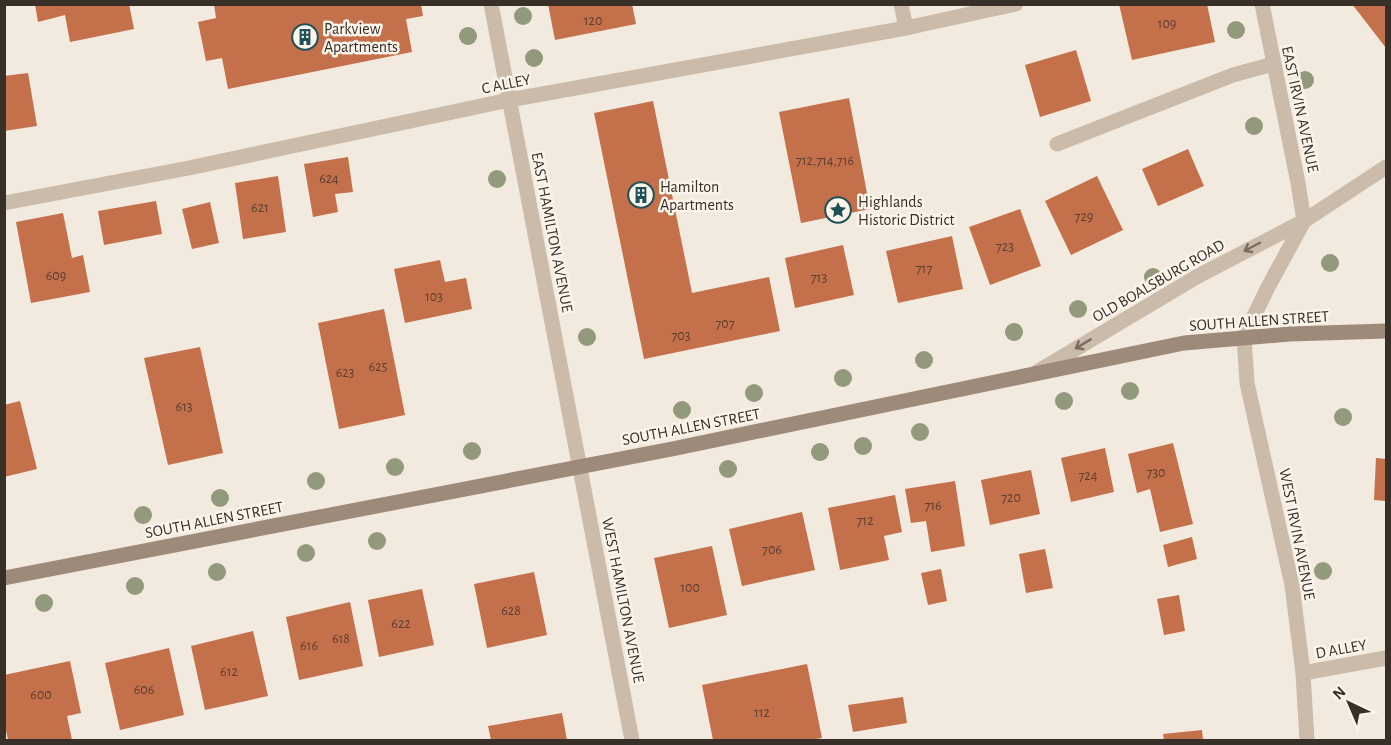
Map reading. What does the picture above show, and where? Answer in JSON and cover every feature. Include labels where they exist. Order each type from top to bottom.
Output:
[{"type":"street","name":"EAST HAMILTON AVENUE","points":[[491,4],[580,466]]},
{"type":"street","points":[[901,4],[906,28]]},
{"type":"street","name":"C ALLEY","points":[[4,202],[189,168],[509,100],[906,28],[1016,4]]},
{"type":"street","name":"EAST IRVIN AVENUE","points":[[1262,4],[1304,221]]},
{"type":"street","points":[[1057,144],[1233,75],[1273,64]]},
{"type":"street","name":"OLD BOALSBURG ROAD","points":[[1032,375],[1198,276],[1304,221],[1386,167]]},
{"type":"street","name":"OLD BOALSBURG ROAD","points":[[1244,337],[1304,221]]},
{"type":"street","name":"SOUTH ALLEN STREET","points":[[4,578],[580,466],[1184,343],[1244,337],[1386,331]]},
{"type":"street","name":"WEST IRVIN AVENUE","points":[[1244,337],[1247,383],[1292,585],[1303,673],[1307,741]]},
{"type":"street","name":"WEST HAMILTON AVENUE","points":[[580,466],[632,741]]},
{"type":"street","name":"D ALLEY","points":[[1303,673],[1386,658]]},
{"type":"building","points":[[35,4],[129,4],[134,29],[70,42],[65,15],[38,22]]},
{"type":"building","name":"Parkview Apartments","points":[[214,4],[421,4],[423,16],[406,19],[412,52],[228,89],[222,58],[206,61],[198,22],[216,18]]},
{"type":"building","points":[[548,4],[632,4],[636,24],[555,40]]},
{"type":"building","points":[[1119,4],[1207,4],[1215,42],[1132,60]]},
{"type":"building","points":[[1352,4],[1386,4],[1386,48]]},
{"type":"building","points":[[1076,50],[1091,101],[1040,117],[1025,65]]},
{"type":"building","points":[[28,73],[37,126],[4,131],[4,76]]},
{"type":"building","points":[[849,98],[870,209],[801,223],[779,112]]},
{"type":"building","name":"Hamilton Apartments","points":[[653,101],[692,293],[769,277],[780,331],[644,359],[594,113]]},
{"type":"building","points":[[1188,149],[1204,186],[1158,206],[1142,169]]},
{"type":"building","points":[[348,157],[353,192],[335,194],[338,212],[313,217],[304,164]]},
{"type":"building","points":[[278,176],[286,232],[243,239],[235,183]]},
{"type":"building","points":[[1097,176],[1123,230],[1071,255],[1045,201]]},
{"type":"building","points":[[156,201],[162,234],[104,245],[98,211]]},
{"type":"building","points":[[210,202],[219,243],[192,249],[182,209]]},
{"type":"building","points":[[1020,209],[1041,266],[990,285],[969,227]]},
{"type":"building","points":[[63,213],[72,258],[83,255],[90,292],[31,303],[16,222]]},
{"type":"building","points":[[952,236],[963,289],[898,303],[886,251]]},
{"type":"building","points":[[843,245],[854,295],[795,308],[785,258]]},
{"type":"building","points":[[440,260],[445,282],[466,278],[472,309],[405,323],[394,269]]},
{"type":"building","points":[[384,309],[405,415],[339,429],[318,323]]},
{"type":"building","points":[[200,347],[223,453],[168,465],[144,358]]},
{"type":"building","points":[[20,401],[37,469],[4,477],[4,405]]},
{"type":"building","points":[[1173,443],[1193,524],[1160,532],[1150,489],[1137,493],[1128,454]]},
{"type":"building","points":[[1105,448],[1114,492],[1071,502],[1061,458]]},
{"type":"building","points":[[1376,458],[1386,459],[1386,501],[1374,500]]},
{"type":"building","points":[[1031,470],[1040,514],[990,525],[981,480]]},
{"type":"building","points":[[955,481],[965,546],[931,552],[926,521],[911,523],[905,489]]},
{"type":"building","points":[[895,495],[902,532],[884,536],[889,560],[840,570],[828,508]]},
{"type":"building","points":[[802,512],[815,570],[742,586],[729,529]]},
{"type":"building","points":[[1192,537],[1197,559],[1168,567],[1163,545]]},
{"type":"building","points":[[712,546],[727,615],[669,628],[654,558]]},
{"type":"building","points":[[1045,549],[1053,588],[1026,593],[1019,554]]},
{"type":"building","points":[[941,569],[947,601],[928,605],[921,573]]},
{"type":"building","points":[[534,572],[547,635],[487,648],[474,584]]},
{"type":"building","points":[[422,589],[434,645],[379,657],[368,600]]},
{"type":"building","points":[[1179,595],[1185,631],[1164,635],[1157,599]]},
{"type":"building","points":[[350,602],[363,666],[299,680],[286,617]]},
{"type":"building","points":[[253,631],[268,696],[205,710],[191,646]]},
{"type":"building","points":[[169,648],[184,715],[120,730],[105,663]]},
{"type":"building","points":[[70,661],[81,713],[67,716],[72,740],[8,740],[4,721],[4,675]]},
{"type":"building","points":[[807,664],[822,738],[713,740],[702,685]]},
{"type":"building","points":[[903,697],[907,723],[853,732],[848,705]]},
{"type":"building","points":[[562,713],[567,740],[491,740],[488,726]]},
{"type":"building","points":[[1202,730],[1203,740],[1164,740],[1163,734]]},
{"type":"place","name":"Parkview Apartments","points":[[305,37]]},
{"type":"place","name":"Hamilton Apartments","points":[[641,195]]},
{"type":"place","name":"Highlands Historic District","points":[[838,210]]}]
